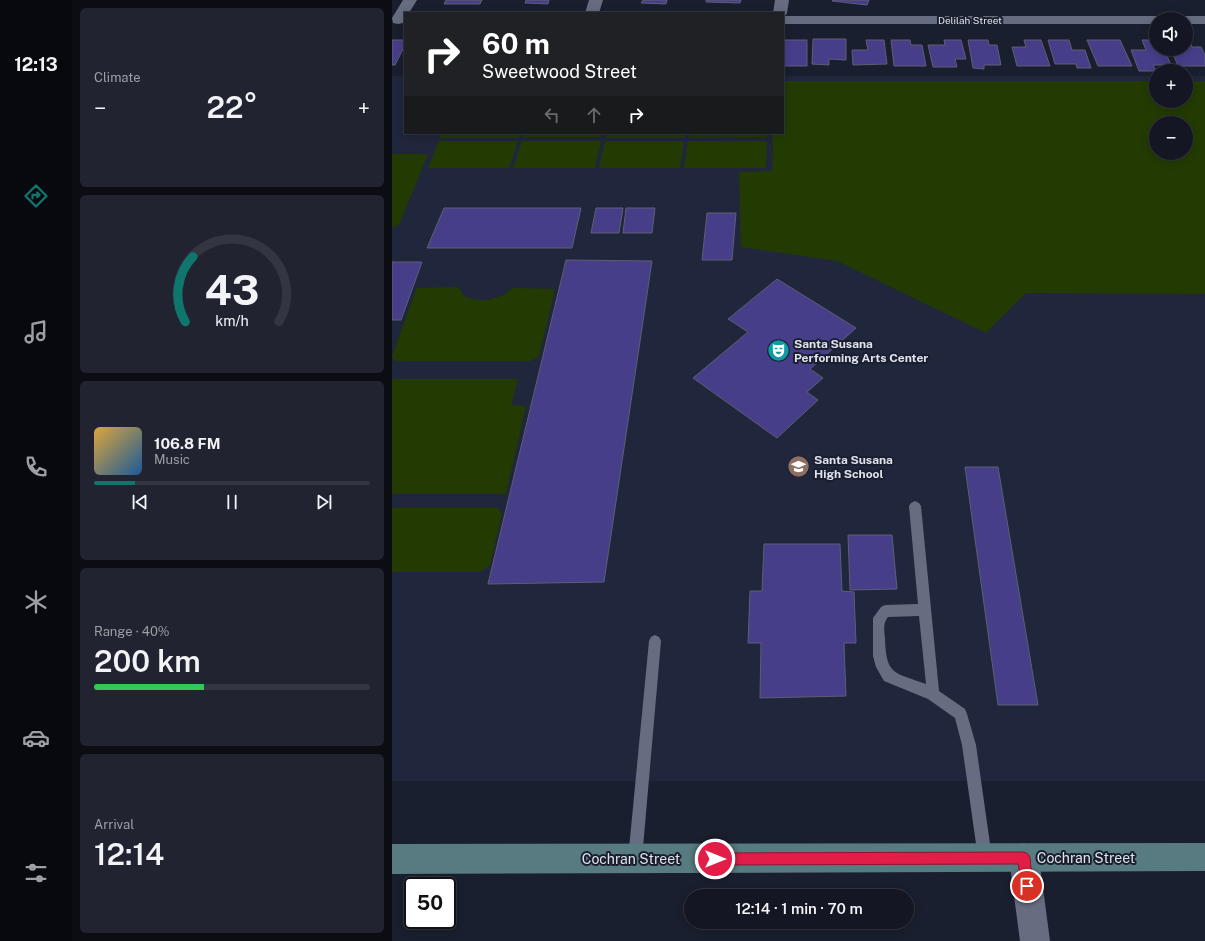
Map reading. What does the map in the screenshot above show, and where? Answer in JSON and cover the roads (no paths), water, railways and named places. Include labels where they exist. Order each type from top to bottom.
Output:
[{"type":"main road","name":"Cochran Street","points":[[392,859],[635,860],[1205,857]]},
{"type":"street","points":[[398,20],[410,0]]},
{"type":"street","points":[[592,12],[596,0]]},
{"type":"street","points":[[780,12],[782,0]]},
{"type":"street","name":"Delilah Street","points":[[784,20],[1149,20]]},
{"type":"street","points":[[1193,20],[1205,20]]},
{"type":"street","points":[[1024,858],[1035,941]]},
{"type":"lane","points":[[915,506],[933,694]]},
{"type":"lane","points":[[925,610],[885,611],[879,618],[879,656],[882,667],[889,676],[933,694],[960,714],[969,745],[985,859]]},
{"type":"lane","points":[[635,860],[655,641]]},
{"type":"place","name":"Santa Susana Performing Arts Center","points":[[779,351]]},
{"type":"place","name":"Santa Susana High School","points":[[798,467]]}]
